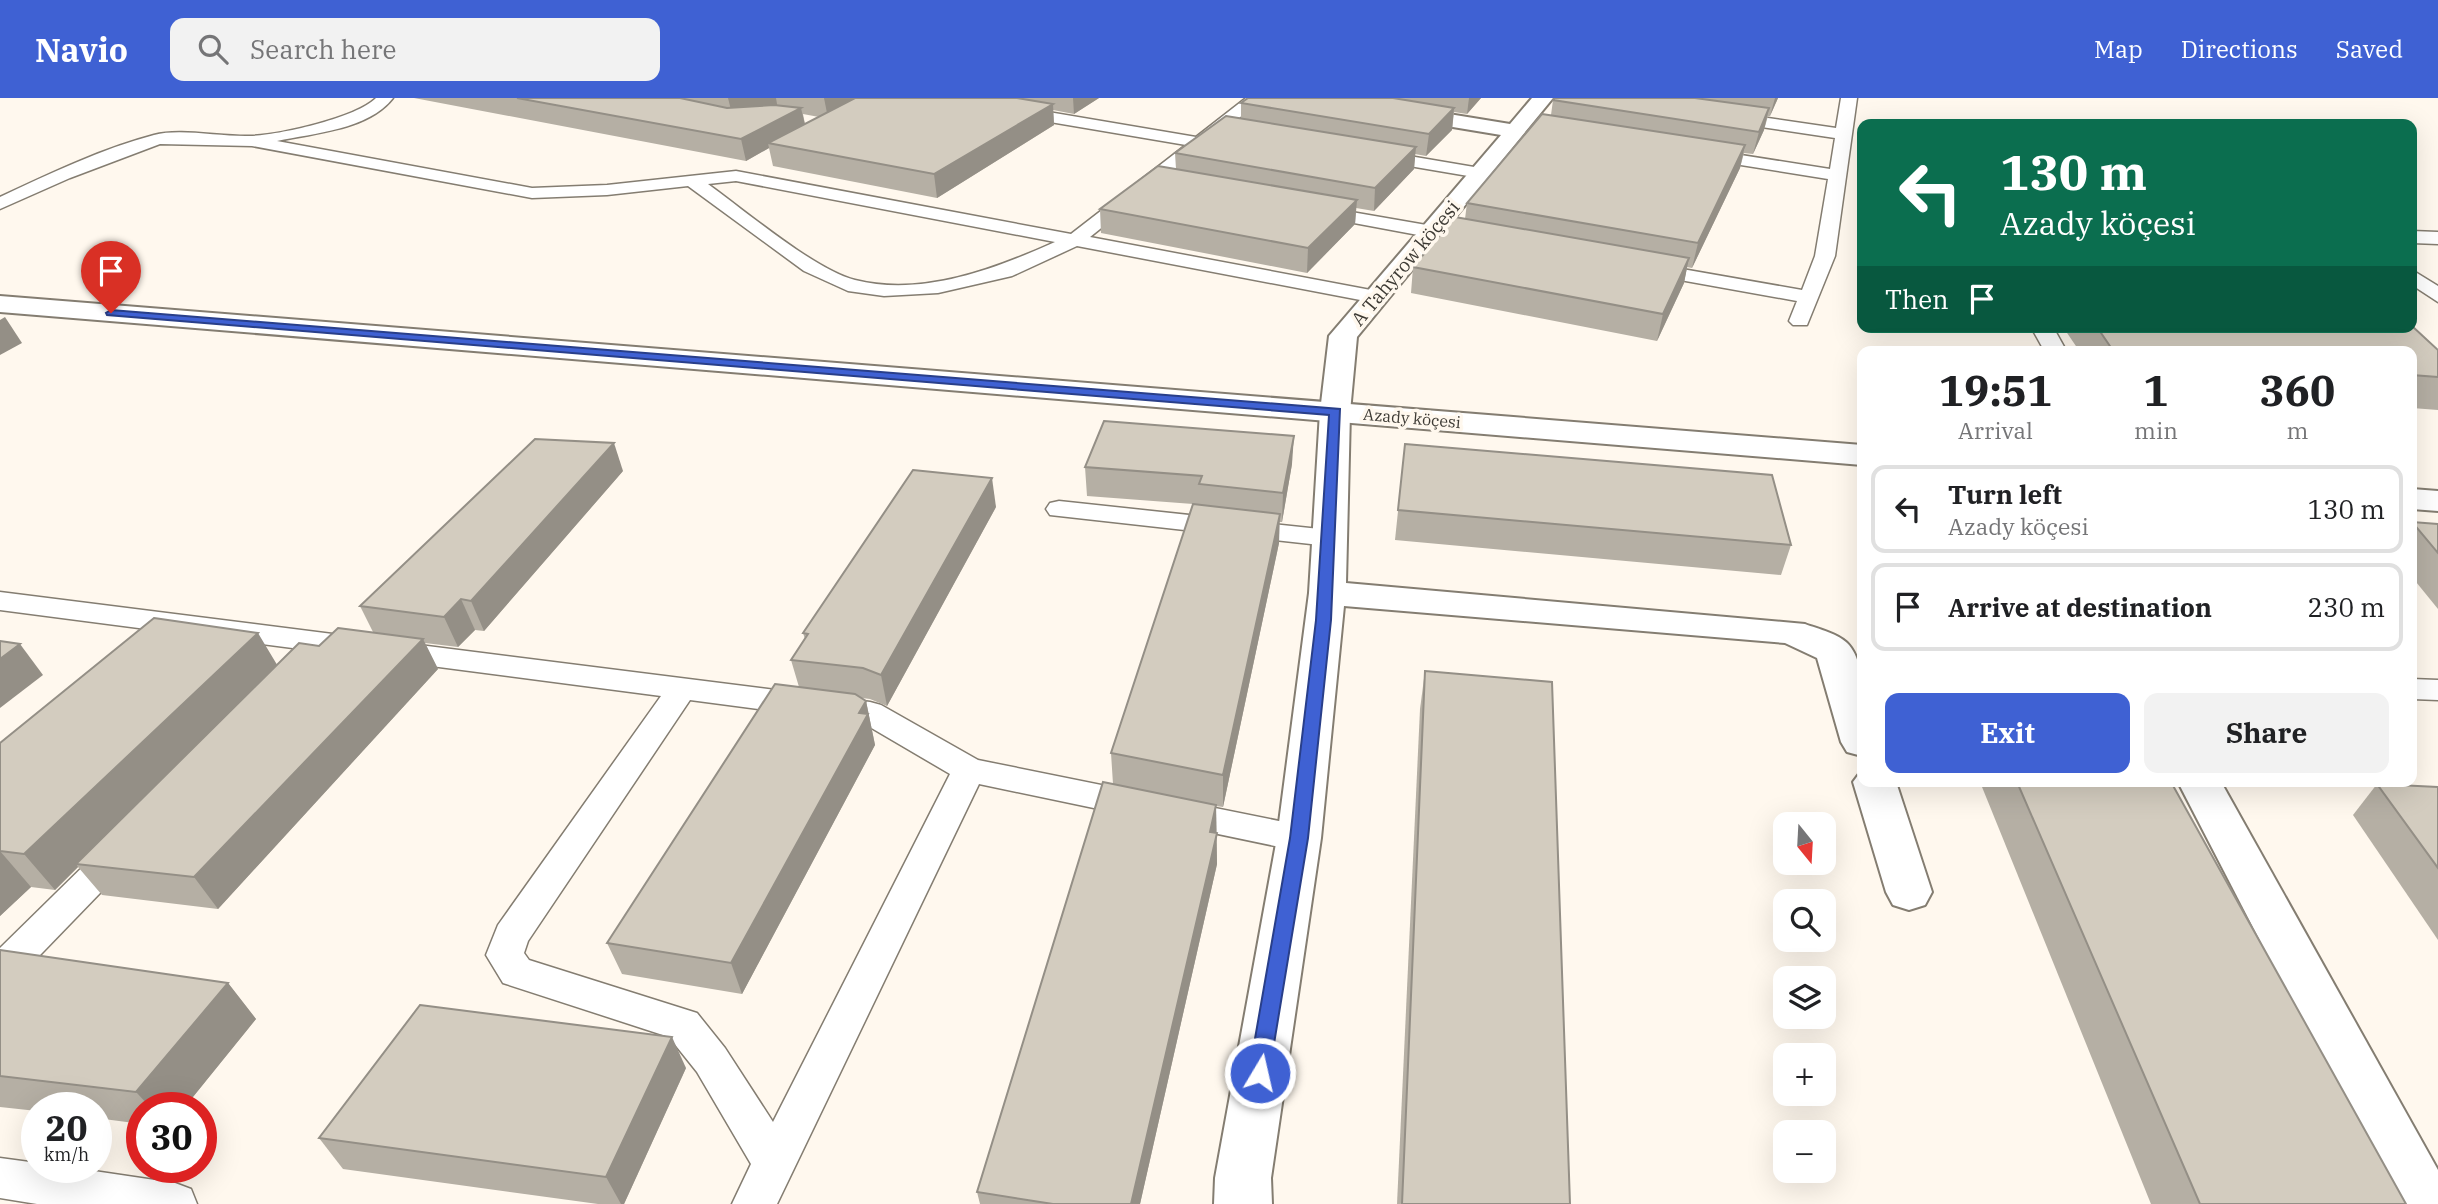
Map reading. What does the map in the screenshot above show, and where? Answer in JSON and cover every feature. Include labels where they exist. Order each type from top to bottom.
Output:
[{"type":"street","points":[[1314,98],[1528,120]]},
{"type":"street","name":"A Tahyrow köçesi","points":[[1243,1204],[1243,1178],[1299,838],[1327,593],[1335,412],[1343,336],[1528,120]]},
{"type":"street","name":"Azady köçesi","points":[[0,304],[1857,455]]},
{"type":"street","points":[[2417,499],[2438,501]]},
{"type":"street","points":[[1327,593],[1792,632],[1834,651],[1857,726]]},
{"type":"street","points":[[1876,787],[1909,892]]},
{"type":"street","points":[[2202,787],[2426,1204]]},
{"type":"lane","points":[[252,141],[339,123],[375,108],[385,98]]},
{"type":"lane","points":[[937,98],[1199,142]]},
{"type":"lane","points":[[1225,98],[1251,101]]},
{"type":"lane","points":[[1800,321],[1825,256],[1849,98]]},
{"type":"lane","points":[[693,182],[811,267],[848,285],[884,290],[938,287],[1005,272],[1075,240],[1251,101]]},
{"type":"lane","points":[[1706,114],[1844,134]]},
{"type":"lane","points":[[1216,128],[1242,133]]},
{"type":"lane","points":[[0,204],[64,174],[158,139],[252,141],[532,193],[693,182],[736,176],[760,164]]},
{"type":"lane","points":[[1685,151],[1837,175]]},
{"type":"lane","points":[[1361,153],[1480,173]]},
{"type":"lane","points":[[736,176],[1376,297]]},
{"type":"lane","points":[[1150,180],[1177,185]]},
{"type":"lane","points":[[1297,207],[1485,241]]},
{"type":"lane","points":[[2417,237],[2438,238]]},
{"type":"lane","points":[[1634,266],[1810,296]]},
{"type":"lane","points":[[2417,280],[2438,296]]},
{"type":"lane","points":[[1059,509],[1329,538]]},
{"type":"lane","points":[[0,601],[870,713],[969,770],[1299,838]]},
{"type":"lane","points":[[128,646],[160,621]]},
{"type":"lane","points":[[298,672],[326,643]]},
{"type":"lane","points":[[2417,688],[2438,690]]},
{"type":"lane","points":[[682,689],[511,936],[505,955],[516,972],[683,1025],[711,1060],[774,1163]]},
{"type":"lane","points":[[754,1204],[969,770]]},
{"type":"lane","points":[[0,972],[144,827]]},
{"type":"lane","points":[[0,1178],[175,1204]]},
{"type":"building","points":[[517,98],[680,98],[727,108],[774,105],[801,108],[741,139]]},
{"type":"building","points":[[855,98],[1017,98],[1053,104],[934,174],[768,143]]},
{"type":"building","points":[[1248,98],[1393,98],[1454,108],[1429,134],[1241,103]]},
{"type":"building","points":[[1695,98],[1769,108],[1759,132],[1553,100]]},
{"type":"building","points":[[1542,114],[1745,145],[1698,243],[1467,203]]},
{"type":"building","points":[[1226,116],[1416,147],[1375,188],[1175,153]]},
{"type":"building","points":[[1158,166],[1357,200],[1308,248],[1100,209]]},
{"type":"building","points":[[1455,217],[1689,258],[1663,314],[1413,267]]},
{"type":"building","points":[[2417,331],[2438,350],[2438,377],[2417,375],[2417,346],[2110,346],[2101,333],[2417,333]]},
{"type":"building","points":[[1104,421],[1294,436],[1283,493],[1199,484],[1202,476],[1085,467]]},
{"type":"building","points":[[535,439],[614,443],[471,601],[461,599],[444,617],[360,606]]},
{"type":"building","points":[[1405,444],[1772,475],[1791,545],[1398,510]]},
{"type":"building","points":[[913,470],[992,478],[881,675],[863,668],[791,660],[808,634],[803,633]]},
{"type":"building","points":[[1193,504],[1280,514],[1223,775],[1111,753]]},
{"type":"building","points":[[2417,522],[2438,524],[2438,553],[2417,528]]},
{"type":"building","points":[[154,618],[258,633],[24,854],[0,851],[0,743]]},
{"type":"building","points":[[338,628],[423,639],[194,877],[76,864],[299,643],[319,646]]},
{"type":"building","points":[[0,641],[20,644],[0,659]]},
{"type":"building","points":[[1425,671],[1552,682],[1570,1204],[1402,1204]]},
{"type":"building","points":[[775,684],[855,694],[866,701],[859,713],[868,714],[731,963],[607,943]]},
{"type":"building","points":[[1103,782],[1216,805],[1210,832],[1217,833],[1131,1204],[1053,1204],[977,1192]]},
{"type":"building","points":[[2019,787],[2174,787],[2406,1204],[2200,1204]]},
{"type":"building","points":[[2379,787],[2438,787],[2438,868]]},
{"type":"building","points":[[0,950],[228,983],[136,1092],[0,1076]]},
{"type":"building","points":[[420,1005],[672,1037],[606,1177],[319,1138]]},
{"type":"route","points":[[111,313],[1335,412],[1324,620],[1299,838],[1260,1073]]}]
